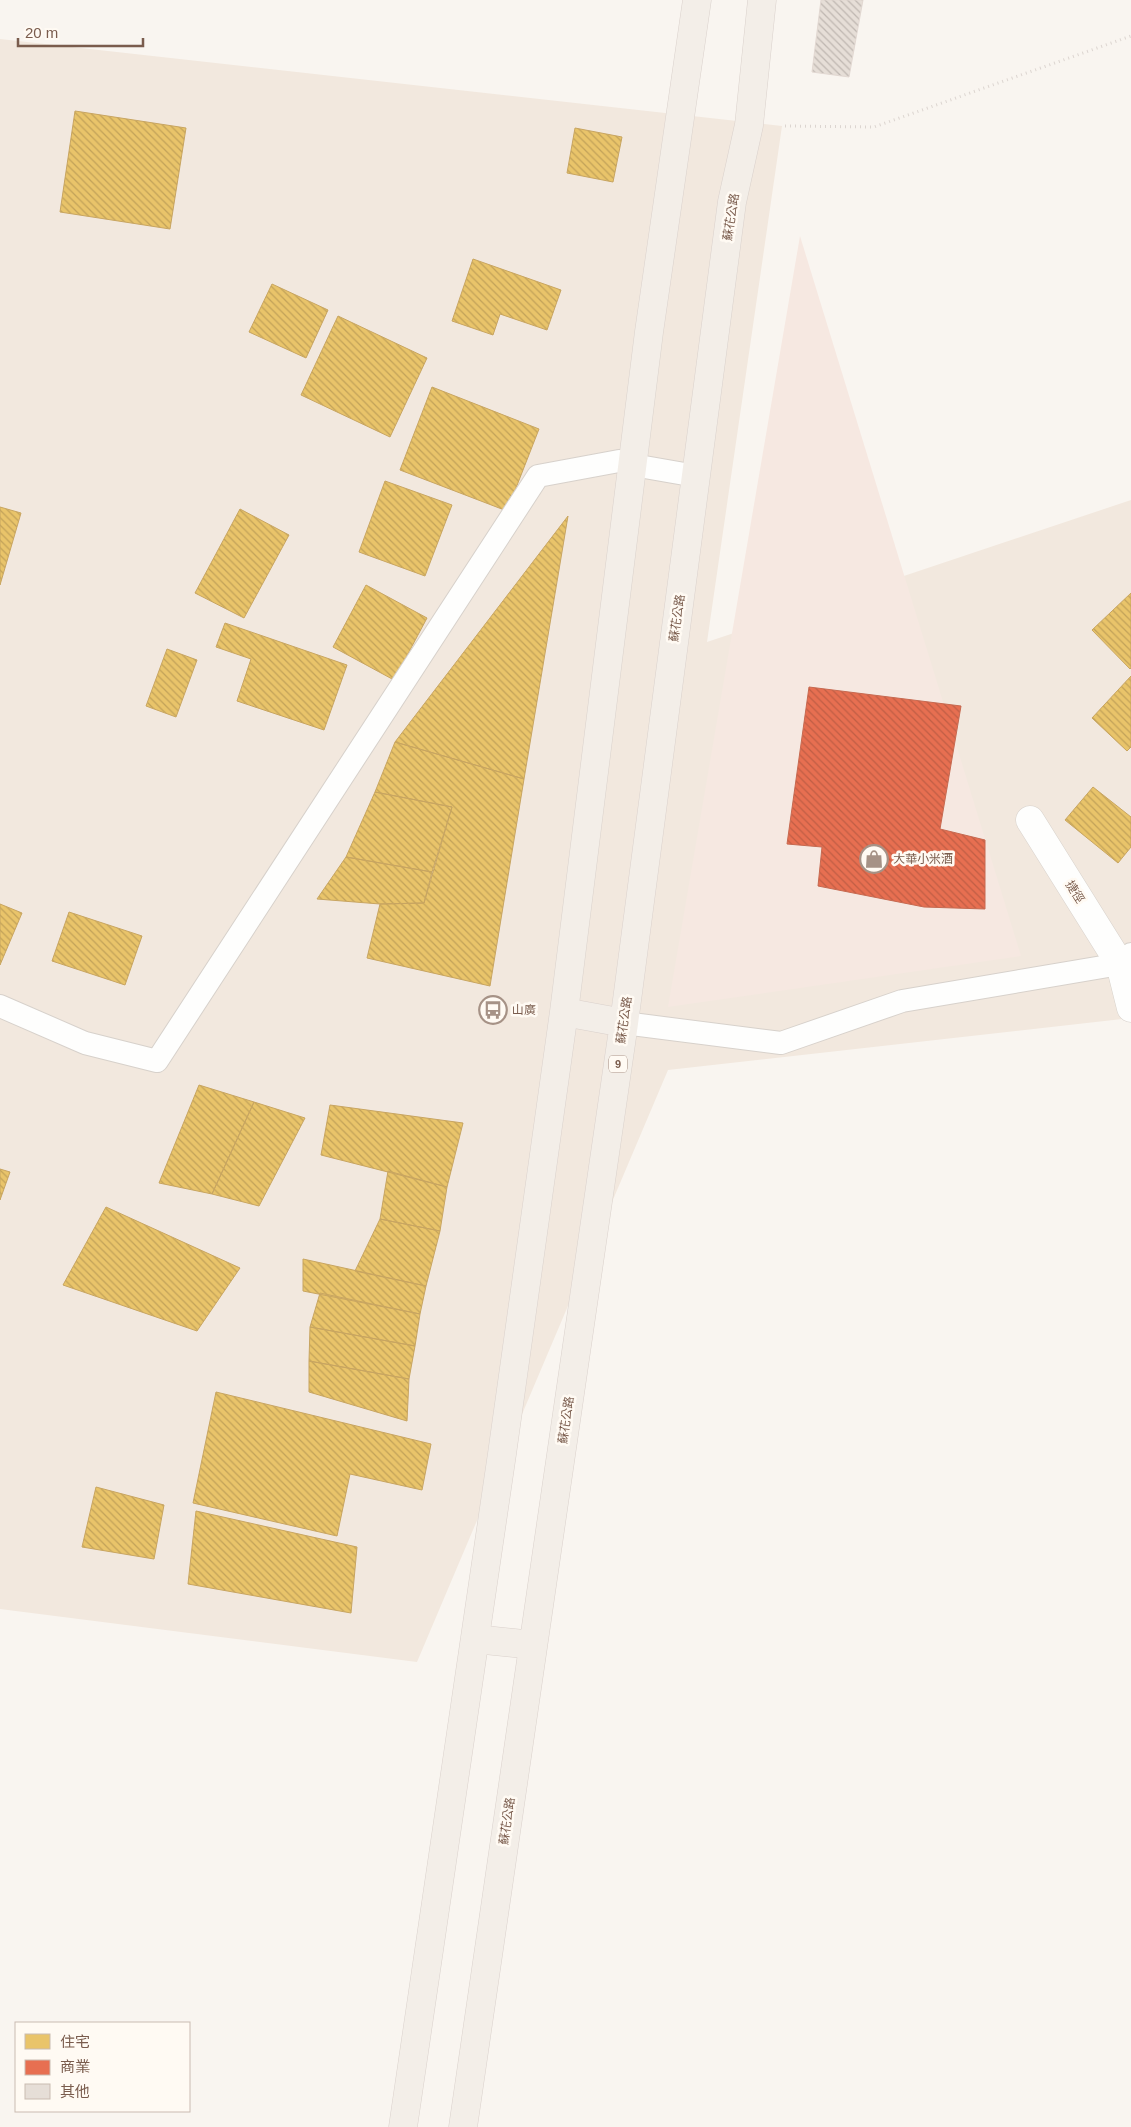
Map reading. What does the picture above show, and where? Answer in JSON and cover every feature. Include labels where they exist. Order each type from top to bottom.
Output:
[{"type":"main road","points":[[403,2127],[475,1639],[564,1012],[649,332],[697,0]]},
{"type":"main road","name":"蘇花公路","points":[[462,2127],[624,1023],[732,202],[749,126],[762,0]]},
{"type":"main road","points":[[564,1012],[624,1023]]},
{"type":"main road","points":[[475,1639],[533,1645]]},
{"type":"street","name":"捷徑","points":[[1030,820],[1125,959],[1131,1008]]},
{"type":"lane","points":[[0,1006],[85,1043],[157,1061],[538,476],[619,461],[696,476]]},
{"type":"lane","points":[[624,1023],[781,1043],[902,1001],[1125,959]]},
{"type":"path","points":[[749,126],[874,127],[1131,36]]},
{"type":"shaded area","points":[[0,39],[782,126],[707,642],[1131,500],[1131,1018],[668,1070],[417,1662],[0,1609]]},
{"type":"shaded area","points":[[800,236],[1021,956],[668,1007]]},
{"type":"building: 住宅","points":[[75,111],[186,128],[170,229],[60,212]]},
{"type":"building: 住宅","points":[[575,128],[622,137],[613,182],[567,173]]},
{"type":"building: 住宅","points":[[473,259],[561,290],[547,330],[500,314],[493,335],[452,321]]},
{"type":"building: 住宅","points":[[272,284],[328,310],[306,358],[249,332]]},
{"type":"building: 住宅","points":[[338,316],[427,358],[390,437],[301,395]]},
{"type":"building: 住宅","points":[[432,387],[539,429],[507,511],[400,470]]},
{"type":"building: 住宅","points":[[385,481],[452,505],[425,576],[359,552]]},
{"type":"building: 住宅","points":[[0,507],[21,513],[0,585]]},
{"type":"building: 住宅","points":[[240,509],[289,535],[244,618],[195,593]]},
{"type":"building: 住宅","points":[[568,516],[524,779],[395,742]]},
{"type":"building: 住宅","points":[[366,585],[427,618],[394,680],[333,647]]},
{"type":"building: 住宅","points":[[1131,593],[1131,668],[1130,669],[1092,630]]},
{"type":"building: 住宅","points":[[225,623],[347,665],[324,730],[237,701],[251,659],[216,647]]},
{"type":"building: 住宅","points":[[167,649],[197,660],[176,717],[146,706]]},
{"type":"building: 住宅","points":[[1131,676],[1131,747],[1127,751],[1092,718]]},
{"type":"building: 住宅","points":[[395,742],[524,779],[490,986],[367,958],[380,904],[424,903],[452,807],[375,792]]},
{"type":"building: 住宅","points":[[1093,787],[1131,817],[1131,847],[1118,863],[1065,820]]},
{"type":"building: 住宅","points":[[375,792],[452,807],[432,872],[346,857]]},
{"type":"building: 住宅","points":[[346,857],[432,872],[424,903],[380,904],[317,899]]},
{"type":"building: 住宅","points":[[0,904],[22,913],[0,965]]},
{"type":"building: 住宅","points":[[69,912],[142,936],[125,985],[52,961]]},
{"type":"building: 住宅","points":[[199,1085],[254,1102],[212,1194],[159,1183]]},
{"type":"building: 住宅","points":[[254,1102],[305,1118],[259,1206],[212,1194]]},
{"type":"building: 住宅","points":[[330,1105],[463,1123],[447,1187],[321,1155]]},
{"type":"building: 住宅","points":[[0,1169],[10,1172],[0,1200]]},
{"type":"building: 住宅","points":[[388,1171],[447,1187],[440,1231],[380,1219]]},
{"type":"building: 住宅","points":[[106,1207],[240,1268],[197,1331],[63,1285]]},
{"type":"building: 住宅","points":[[380,1219],[440,1231],[426,1286],[355,1271]]},
{"type":"building: 住宅","points":[[303,1259],[426,1286],[420,1314],[303,1291]]},
{"type":"building: 住宅","points":[[320,1293],[420,1314],[415,1346],[310,1327]]},
{"type":"building: 住宅","points":[[310,1327],[415,1346],[409,1379],[309,1361]]},
{"type":"building: 住宅","points":[[309,1361],[409,1379],[407,1421],[309,1392]]},
{"type":"building: 住宅","points":[[216,1392],[431,1444],[422,1490],[350,1474],[337,1536],[193,1503]]},
{"type":"building: 住宅","points":[[96,1487],[164,1505],[154,1559],[82,1547]]},
{"type":"building: 住宅","points":[[196,1511],[357,1547],[351,1613],[188,1584]]},
{"type":"building: 商業","points":[[809,687],[961,706],[940,829],[985,840],[985,909],[924,907],[818,886],[822,847],[787,844]]},
{"type":"building: 其他","points":[[821,0],[863,0],[849,77],[812,72]]},
{"type":"place","name":"大華小米酒","points":[[874,859]]},
{"type":"place","name":"山廣","points":[[493,1010]]}]
